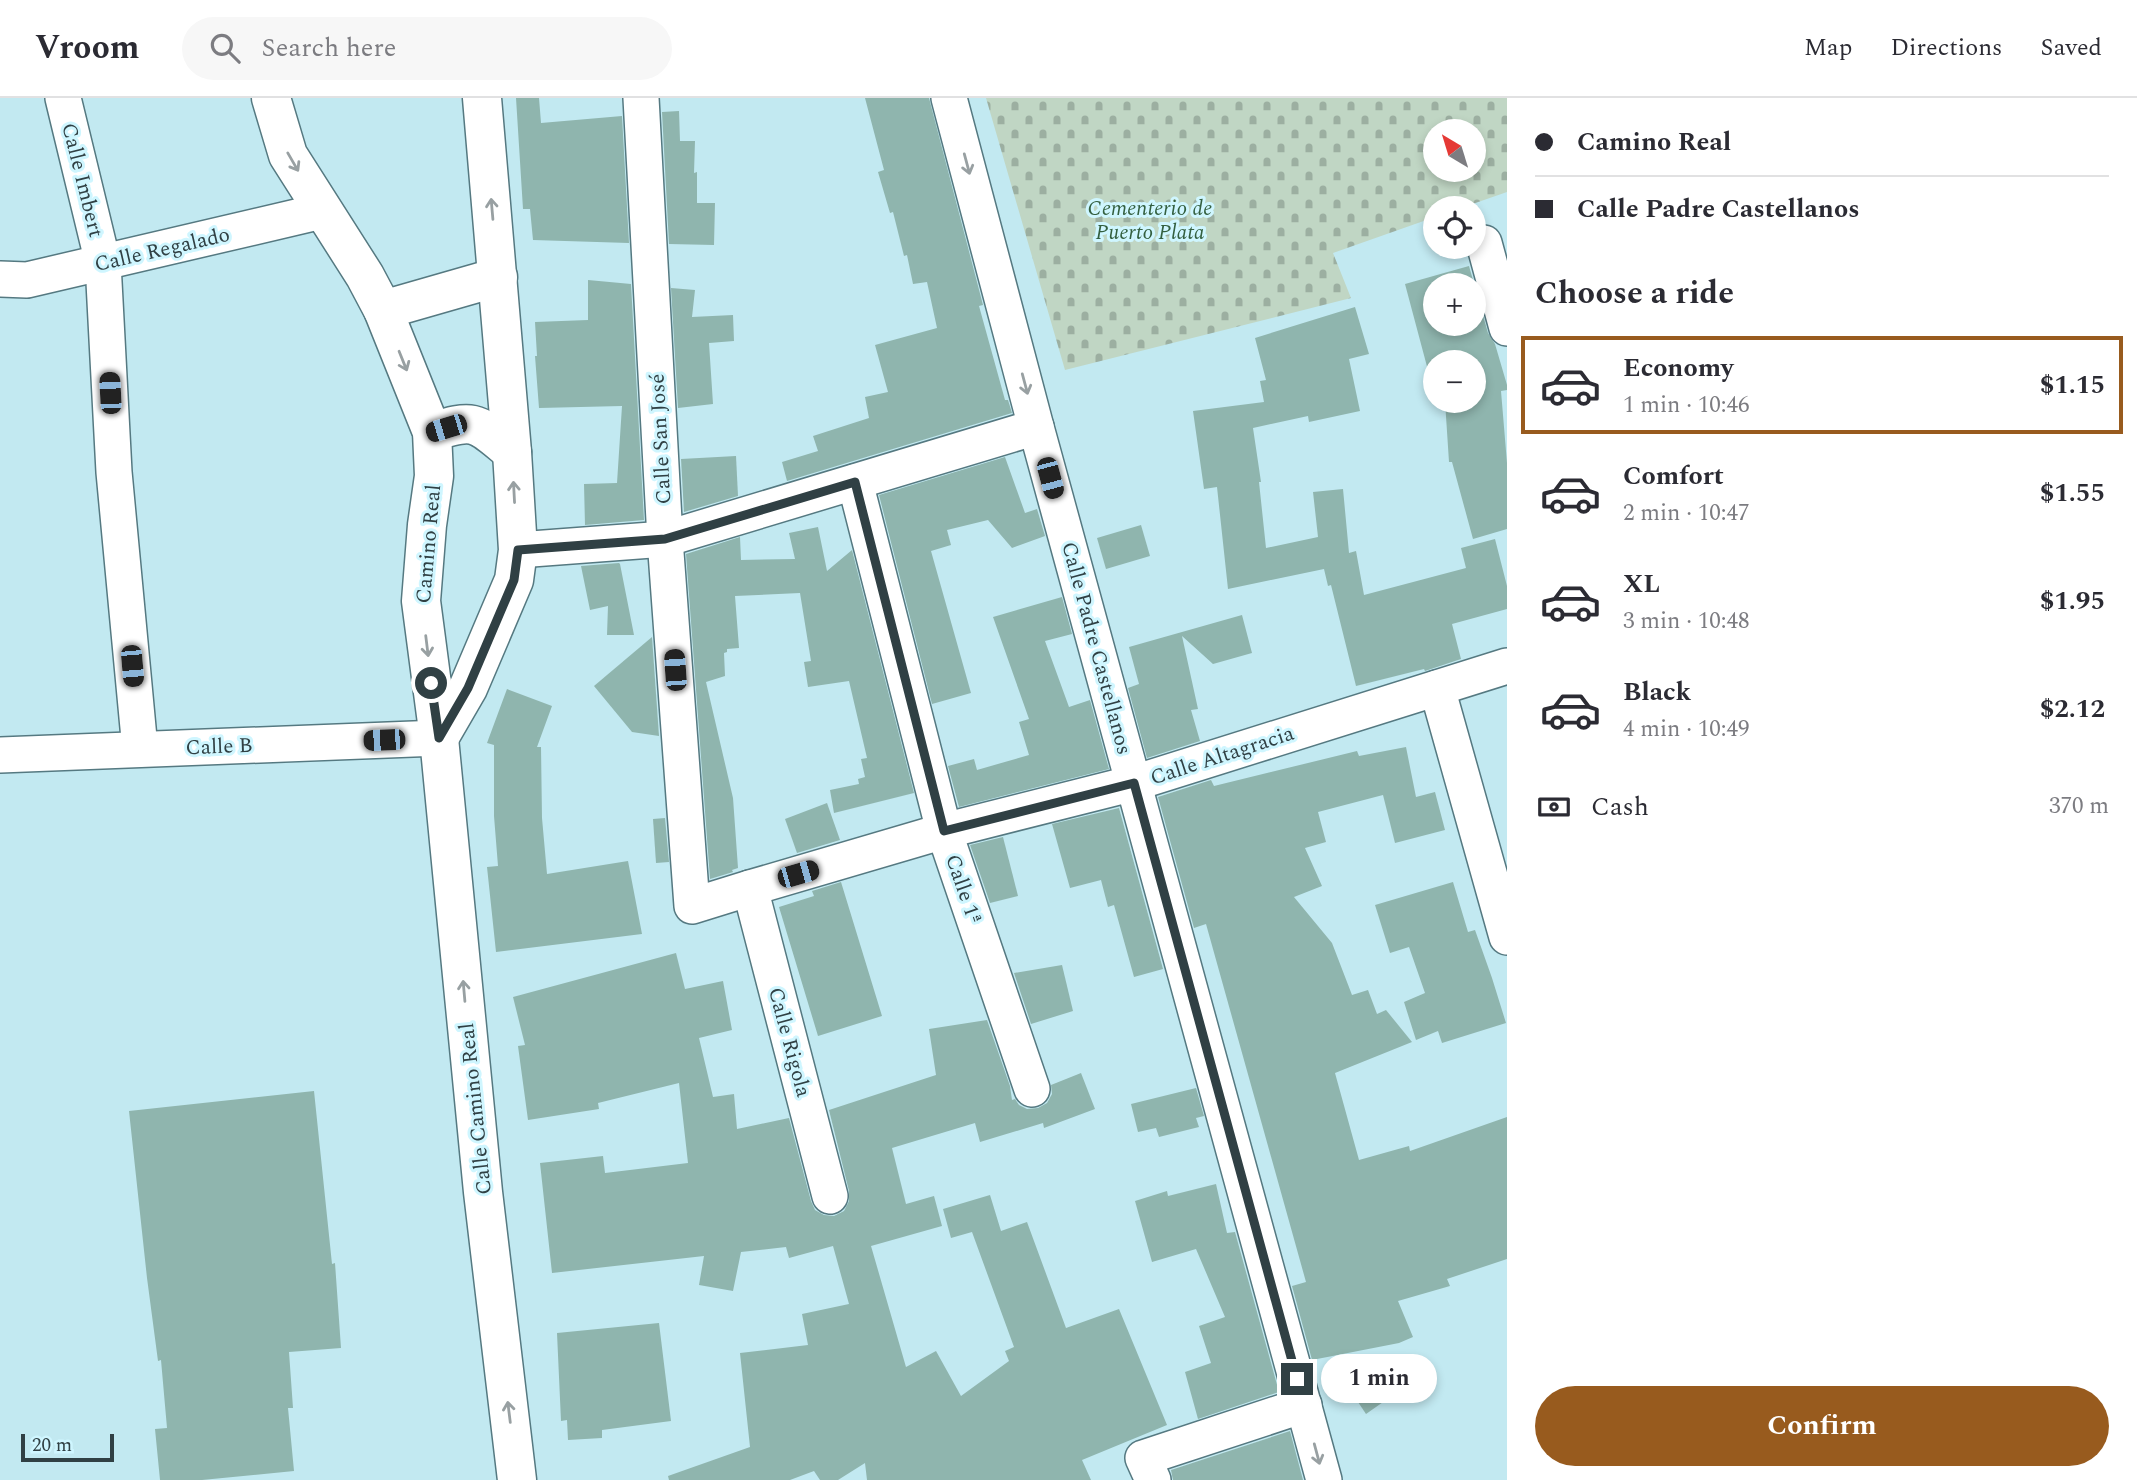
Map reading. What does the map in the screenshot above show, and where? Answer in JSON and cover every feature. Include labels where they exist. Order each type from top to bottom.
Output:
[{"type":"street","name":"Calle Imbert","points":[[63,98],[103,263],[114,472],[140,749]]},
{"type":"street","name":"Camino Real","points":[[271,98],[288,155],[365,276],[383,310],[432,432],[434,476],[421,601],[439,738]]},
{"type":"street","points":[[439,738],[468,688],[514,580],[518,550],[482,98]]},
{"type":"street","name":"Calle San José","points":[[641,98],[665,539],[692,906]]},
{"type":"street","name":"Calle Padre Castellanos","points":[[949,98],[1324,1480]]},
{"type":"street","name":"Calle Regalado","points":[[0,279],[27,280],[322,211]]},
{"type":"street","points":[[1486,250],[1507,328]]},
{"type":"street","points":[[383,310],[498,277]]},
{"type":"street","points":[[432,432],[460,424],[474,424],[512,452]]},
{"type":"street","points":[[518,550],[665,539],[1037,428]]},
{"type":"street","name":"Calle 1ª","points":[[855,482],[944,831],[1032,1089]]},
{"type":"street","name":"Calle Altagracia","points":[[692,906],[944,831],[1134,783],[1507,666]]},
{"type":"street","points":[[1437,688],[1507,933]]},
{"type":"street","name":"Calle B","points":[[0,755],[439,738]]},
{"type":"street","name":"Calle Camino Real","points":[[439,738],[483,1192],[516,1480]]},
{"type":"street","name":"Calle Rigola","points":[[750,888],[830,1196]]},
{"type":"street","points":[[1153,1480],[1143,1458],[1304,1405]]},
{"type":"green space","name":"Cementerio de Puerto Plata","points":[[986,98],[1507,98],[1507,192],[1486,199],[1486,196],[1423,196],[1423,221],[1333,253],[1351,298],[1065,370]]},
{"type":"building","points":[[516,98],[539,98],[541,123],[622,116],[629,243],[533,240],[530,209],[523,209]]},
{"type":"building","points":[[865,98],[929,98],[983,305],[979,306],[1005,400],[1008,400],[1012,413],[787,481],[782,462],[818,451],[813,436],[869,418],[865,397],[888,392],[875,345],[937,328],[927,282],[913,284],[907,255],[904,256],[893,212],[890,213],[878,172],[884,170]]},
{"type":"building","points":[[679,111],[680,141],[695,141],[697,203],[715,203],[714,245],[669,244],[662,112]]},
{"type":"building","points":[[1469,266],[1471,273],[1444,273]]},
{"type":"building","points":[[1423,279],[1423,336],[1486,336],[1486,326],[1495,344],[1507,385],[1507,390],[1501,391],[1507,463],[1507,529],[1473,539],[1452,462],[1449,462],[1446,413],[1486,413],[1486,350],[1423,352],[1405,284]]},
{"type":"building","points":[[588,280],[631,284],[644,520],[585,525],[584,484],[617,483],[622,406],[539,408],[535,322],[588,320]]},
{"type":"building","points":[[671,288],[695,290],[692,317],[733,315],[734,341],[709,343],[713,404],[678,408]]},
{"type":"building","points":[[1355,307],[1369,354],[1349,359],[1360,411],[1309,422],[1308,416],[1253,428],[1261,482],[1266,548],[1318,537],[1313,492],[1343,489],[1349,553],[1356,551],[1364,595],[1466,568],[1461,548],[1495,539],[1507,586],[1507,609],[1452,624],[1461,659],[1425,671],[1424,669],[1356,686],[1331,585],[1328,586],[1324,569],[1228,589],[1217,487],[1204,489],[1193,411],[1264,402],[1260,381],[1266,380],[1255,338]]},
{"type":"building","points":[[736,456],[738,496],[684,512],[681,459]]},
{"type":"building","points":[[1005,457],[1025,513],[1037,509],[1045,536],[1012,548],[988,520],[947,530],[951,545],[931,551],[971,693],[932,704],[879,495]]},
{"type":"building","points":[[1141,525],[1150,556],[1106,569],[1097,538]]},
{"type":"building","points":[[818,527],[827,571],[852,550],[914,793],[834,813],[830,790],[859,784],[858,779],[865,777],[861,759],[867,758],[849,681],[808,687],[804,662],[811,661],[800,593],[735,596],[739,648],[727,649],[724,653],[725,676],[706,682],[733,798],[738,868],[710,879],[686,554],[740,537],[741,560],[795,559],[789,533]]},
{"type":"building","points":[[619,563],[634,635],[607,635],[608,606],[590,610],[581,566]]},
{"type":"building","points":[[1062,597],[1072,634],[1045,641],[1069,707],[1090,700],[1109,769],[959,807],[948,766],[974,759],[977,770],[1029,755],[1019,722],[1029,719],[993,617]]},
{"type":"building","points":[[1242,615],[1252,653],[1213,664],[1182,636],[1198,709],[1191,710],[1200,741],[1147,758],[1128,688],[1139,684],[1129,647]]},
{"type":"building","points":[[652,637],[659,736],[632,732],[594,686]]},
{"type":"building","points":[[507,689],[552,706],[537,747],[541,747],[542,818],[547,874],[628,861],[642,934],[496,952],[487,867],[498,866],[494,816],[494,745],[487,743]]},
{"type":"building","points":[[1406,747],[1416,797],[1435,792],[1445,830],[1395,843],[1383,795],[1318,812],[1326,842],[1305,848],[1322,886],[1294,897],[1332,943],[1352,995],[1368,990],[1377,1014],[1386,1010],[1412,1042],[1335,1073],[1359,1160],[1409,1146],[1410,1151],[1507,1117],[1507,1259],[1447,1279],[1450,1286],[1398,1301],[1413,1337],[1399,1343],[1312,1360],[1292,1286],[1306,1282],[1206,924],[1194,928],[1158,797],[1211,780],[1214,786],[1357,751],[1359,756]]},
{"type":"building","points":[[827,803],[840,840],[797,853],[785,819]]},
{"type":"building","points":[[1119,808],[1163,969],[1134,977],[1114,905],[1108,907],[1101,880],[1070,888],[1052,824]]},
{"type":"building","points":[[665,818],[669,862],[656,863],[653,819]]},
{"type":"building","points":[[1003,837],[1018,896],[990,903],[970,845]]},
{"type":"building","points":[[841,882],[882,1016],[818,1036],[779,907],[814,896],[812,891]]},
{"type":"building","points":[[1453,882],[1468,932],[1475,930],[1506,1023],[1442,1043],[1438,1031],[1416,1040],[1404,1002],[1425,993],[1409,947],[1390,953],[1375,905]]},
{"type":"building","points":[[676,953],[685,989],[723,981],[732,1030],[699,1038],[713,1097],[734,1094],[737,1129],[789,1118],[811,1201],[815,1210],[824,1215],[834,1216],[844,1211],[849,1201],[849,1191],[829,1110],[936,1075],[929,1029],[987,1020],[1010,1086],[1012,1100],[1015,1099],[1027,1109],[1038,1108],[1047,1103],[1052,1094],[1051,1085],[1081,1073],[1095,1109],[1044,1128],[1043,1123],[980,1142],[975,1123],[892,1148],[906,1204],[934,1196],[942,1226],[871,1246],[906,1367],[936,1351],[961,1396],[1009,1361],[1005,1351],[1014,1347],[972,1232],[951,1238],[943,1209],[990,1195],[1001,1231],[1027,1222],[1066,1328],[1119,1309],[1167,1425],[1082,1460],[1091,1480],[867,1480],[865,1463],[838,1480],[820,1480],[814,1471],[790,1480],[669,1480],[668,1476],[750,1447],[740,1353],[808,1345],[802,1314],[849,1304],[833,1246],[789,1258],[786,1247],[741,1252],[733,1291],[699,1285],[704,1256],[552,1273],[540,1163],[603,1156],[605,1173],[688,1163],[679,1083],[598,1103],[599,1109],[528,1120],[518,1046],[525,1045],[513,997]]},
{"type":"building","points":[[1062,965],[1073,1011],[1031,1024],[1014,973]]},
{"type":"building","points":[[1196,1088],[1204,1116],[1196,1118],[1199,1127],[1159,1137],[1156,1128],[1138,1132],[1131,1104]]},
{"type":"building","points":[[314,1091],[332,1264],[335,1263],[341,1348],[289,1352],[293,1408],[288,1408],[294,1471],[202,1480],[160,1480],[155,1429],[167,1428],[161,1360],[158,1361],[147,1278],[129,1111]]},
{"type":"building","points":[[1216,1184],[1227,1233],[1235,1232],[1279,1392],[1198,1419],[1185,1372],[1211,1363],[1199,1326],[1225,1317],[1196,1249],[1152,1262],[1135,1201],[1167,1191],[1168,1196]]},
{"type":"building","points":[[659,1323],[671,1421],[602,1430],[602,1438],[568,1440],[567,1420],[561,1421],[557,1333]]},
{"type":"building","points":[[1395,1357],[1413,1381],[1366,1414],[1350,1390]]},
{"type":"building","points":[[1290,1431],[1303,1480],[1173,1480],[1171,1470]]},
{"type":"route","points":[[431,683],[439,738],[468,688],[514,580],[518,550],[665,539],[855,482],[944,831],[1134,783],[1297,1379]]}]
